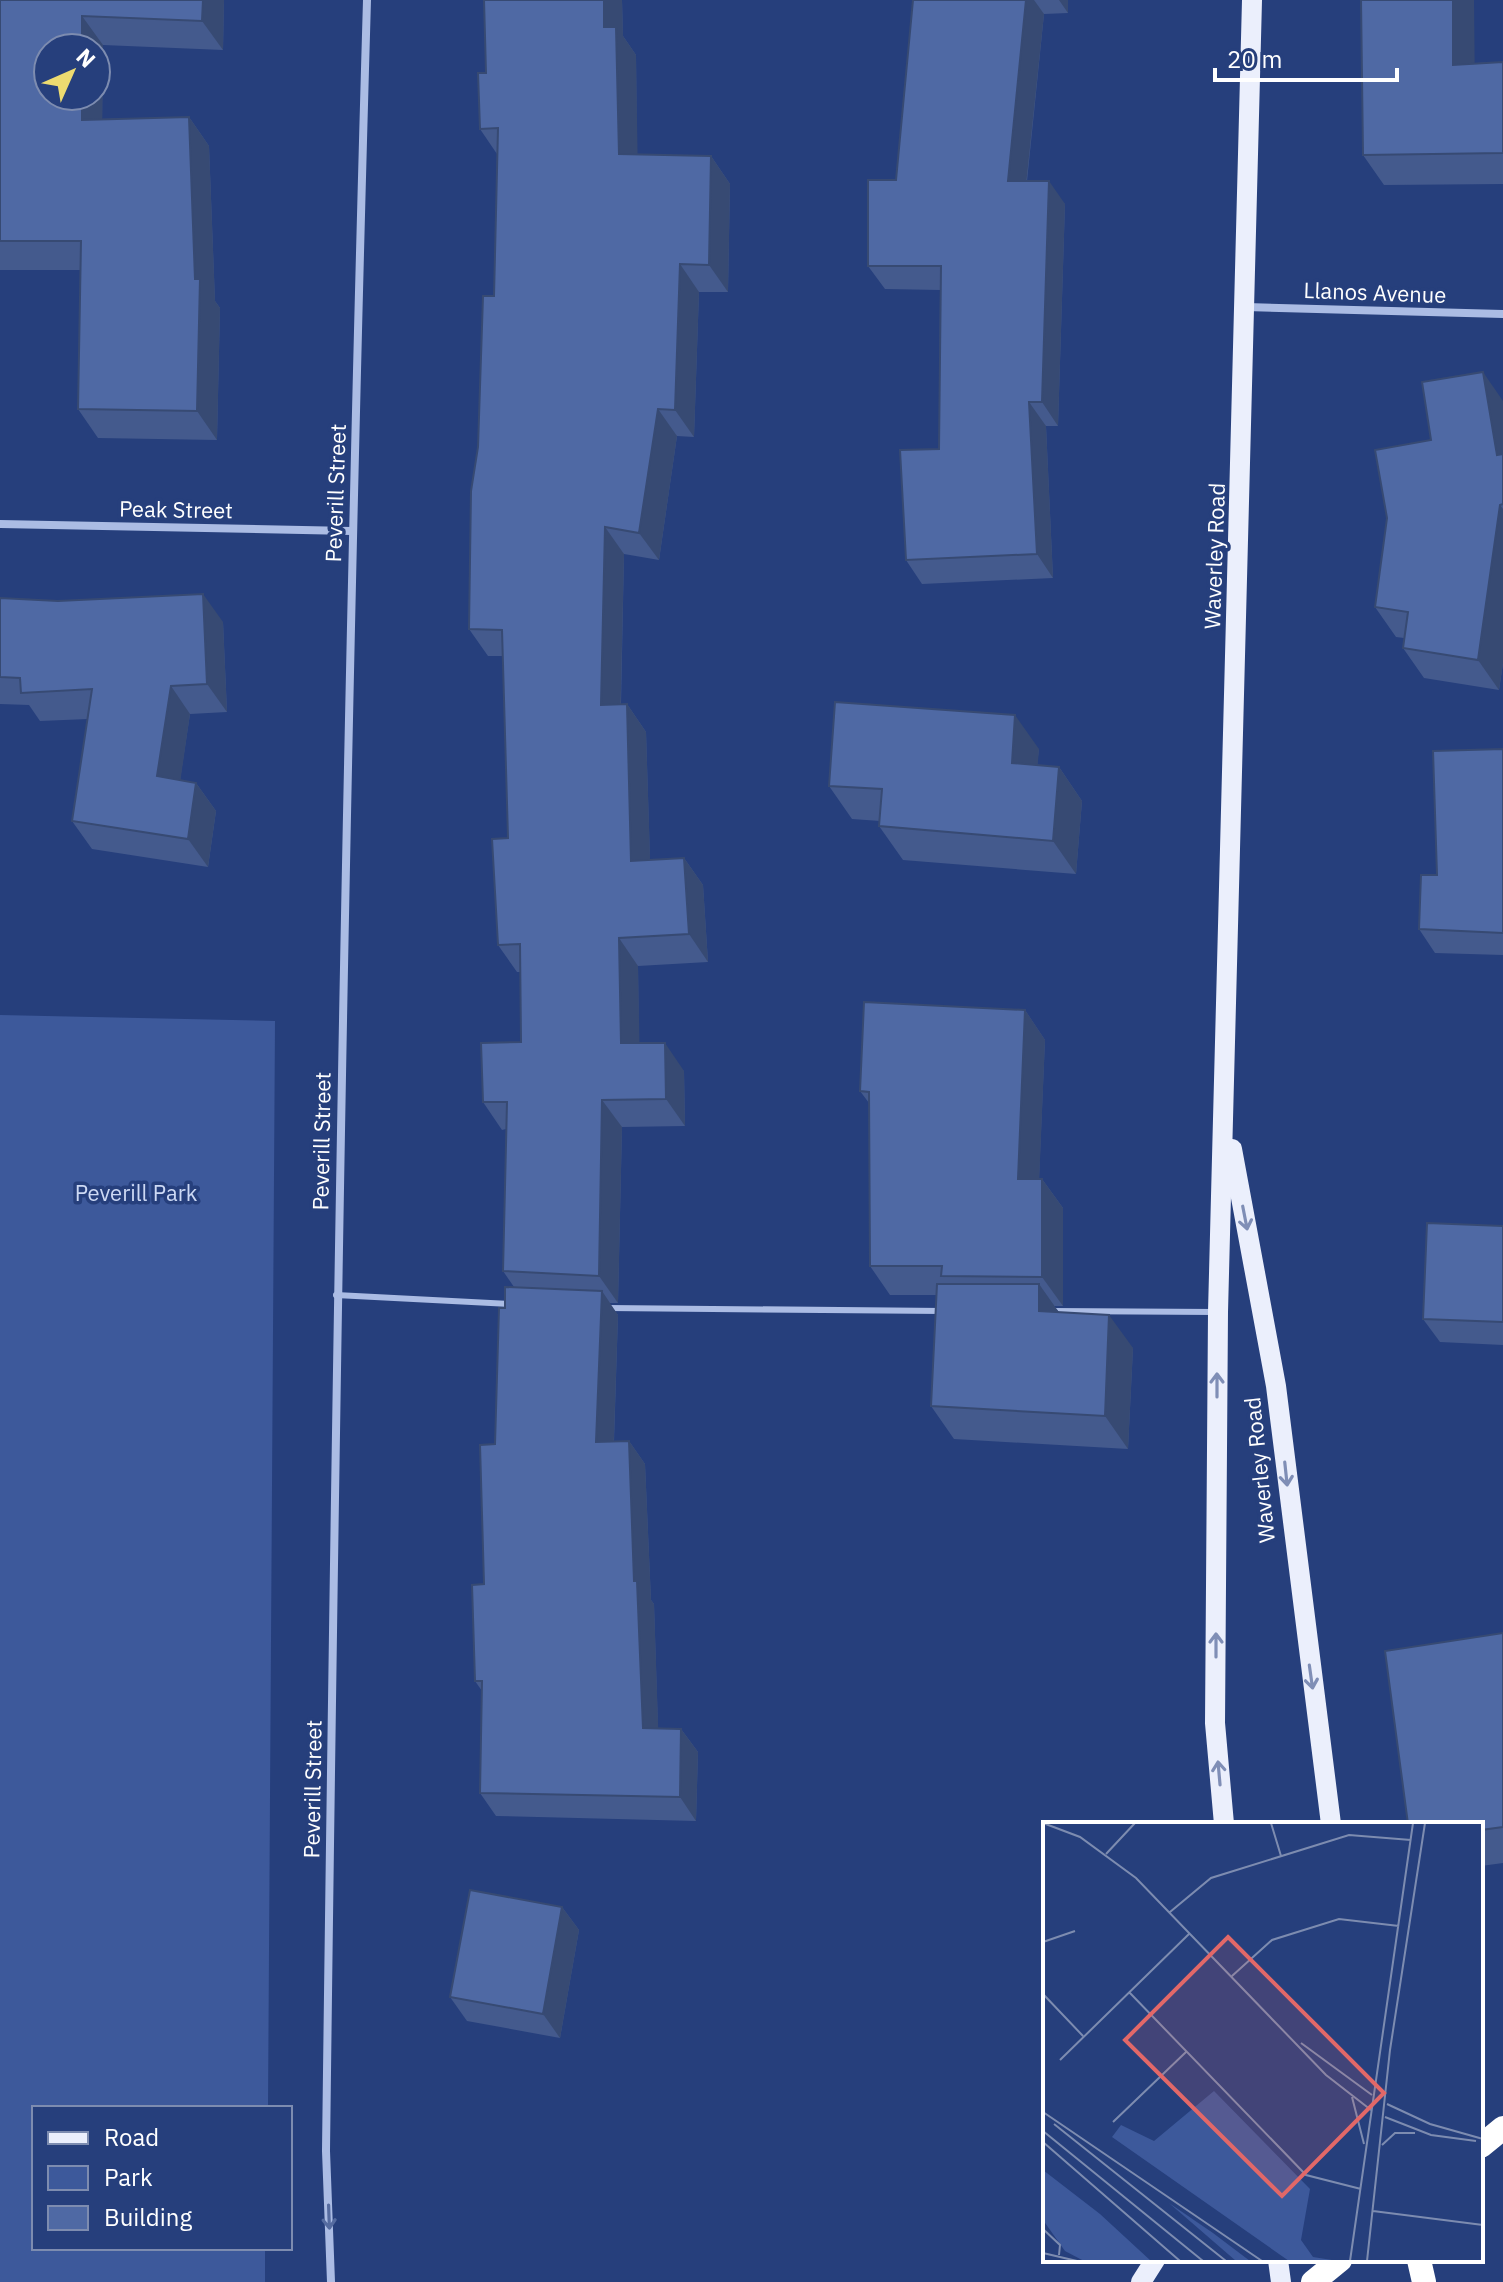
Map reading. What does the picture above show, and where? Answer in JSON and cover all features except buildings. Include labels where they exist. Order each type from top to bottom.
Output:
[{"type":"highway","points":[[1483,2144],[1503,2128]]},
{"type":"highway","points":[[1313,2282],[1338,2262]]},
{"type":"highway","points":[[1419,2262],[1424,2282]]},
{"type":"main road","name":"Waverley Road","points":[[1224,1822],[1215,1723],[1218,1312],[1252,0]]},
{"type":"main road","name":"Waverley Road","points":[[1225,1113],[1276,1386],[1331,1822]]},
{"type":"main road","points":[[1141,2282],[1154,2262]]},
{"type":"main road","points":[[1278,2262],[1281,2282]]},
{"type":"street","name":"Peverill Street","points":[[331,2282],[326,2151],[336,1295],[351,531],[367,0]]},
{"type":"street","name":"Llanos Avenue","points":[[1246,307],[1503,314]]},
{"type":"street","name":"Peak Street","points":[[0,524],[351,531]]},
{"type":"lane","points":[[336,1295],[521,1304]]},
{"type":"lane","points":[[597,1308],[955,1311]]},
{"type":"lane","points":[[1048,1311],[1218,1312]]},
{"type":"green space","name":"Peverill Park","points":[[0,1015],[275,1021],[268,2106],[32,2106],[32,2250],[265,2250],[265,2282],[0,2282]]}]
